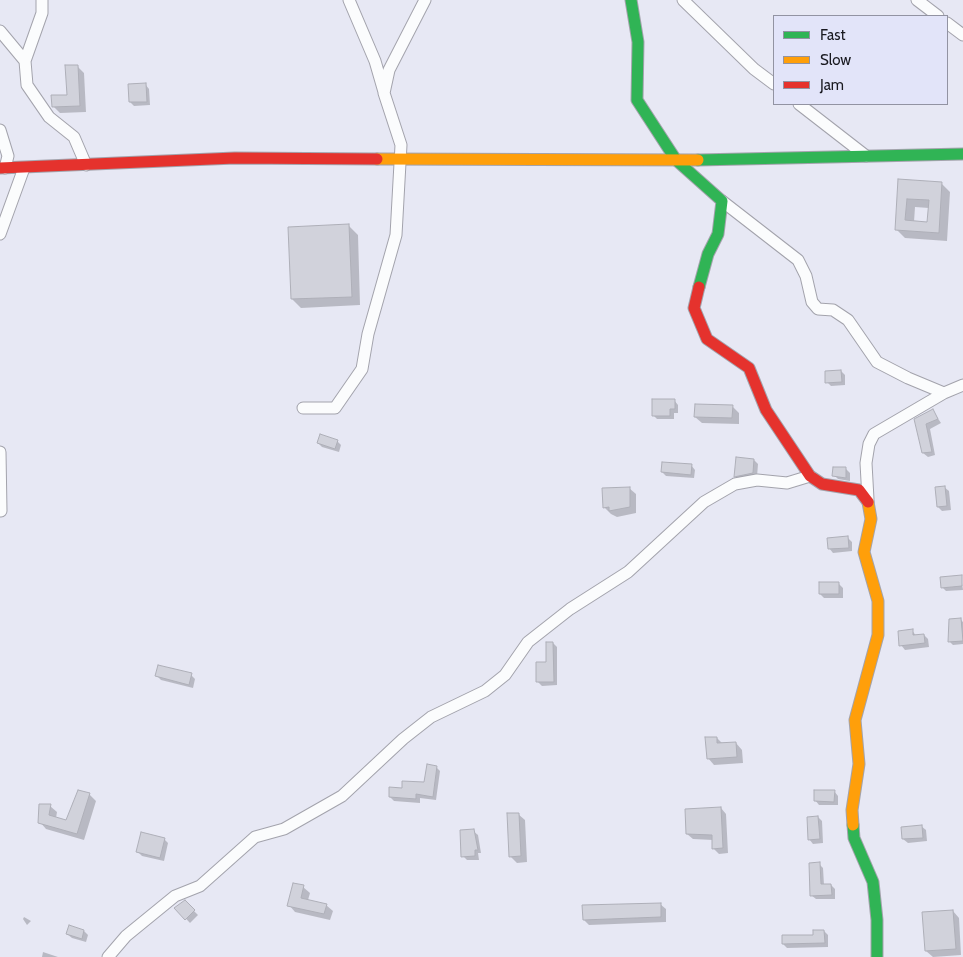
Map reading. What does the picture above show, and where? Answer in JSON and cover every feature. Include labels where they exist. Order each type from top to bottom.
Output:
[{"type":"street","points":[[42,0],[42,13],[24,62],[27,85],[49,117],[74,137],[86,165]]},
{"type":"street","points":[[303,408],[335,408],[362,368],[368,334],[396,235],[401,145],[374,61],[349,0]]},
{"type":"street","points":[[384,93],[389,70],[425,0]]},
{"type":"street","points":[[631,0],[638,42],[637,100],[676,160],[722,202],[798,260],[806,276],[812,302],[818,310],[833,310],[848,320],[876,362],[944,393]]},
{"type":"street","points":[[683,0],[754,69],[773,83]]},
{"type":"street","points":[[917,0],[937,15]]},
{"type":"street","points":[[948,24],[963,35]]},
{"type":"street","points":[[0,31],[24,62]]},
{"type":"street","points":[[800,105],[866,156]]},
{"type":"street","points":[[0,130],[8,156],[3,168],[234,158],[676,160],[963,154]]},
{"type":"street","points":[[0,234],[24,168]]},
{"type":"street","points":[[722,202],[718,234],[708,254],[694,308],[707,339],[749,368],[766,410],[810,476],[822,484],[859,490],[868,500]]},
{"type":"street","points":[[876,957],[877,920],[873,882],[854,838],[852,810],[858,764],[855,720],[878,635],[878,601],[868,574],[864,552],[871,519],[866,463],[869,444],[874,434],[944,393],[963,385]]},
{"type":"street","points":[[0,452],[1,511]]},
{"type":"street","points":[[108,957],[126,936],[175,896],[200,886],[255,837],[284,829],[342,796],[402,739],[432,717],[485,691],[505,675],[528,642],[570,609],[628,572],[704,502],[735,484],[757,480],[787,483],[810,476]]},
{"type":"building","points":[[65,65],[78,65],[80,106],[52,107],[51,95],[67,95]]},
{"type":"building","points":[[146,83],[147,102],[129,102],[128,84]]},
{"type":"building","points":[[898,179],[942,182],[939,233],[895,230]],"holes":[[[907,199],[929,200],[927,222],[905,220]]]},
{"type":"building","points":[[349,224],[352,297],[291,299],[288,227]]},
{"type":"building","points":[[841,370],[842,382],[825,383],[825,371]]},
{"type":"building","points":[[652,399],[675,399],[675,409],[670,409],[670,416],[652,416]]},
{"type":"building","points":[[695,404],[733,405],[732,418],[694,417]]},
{"type":"building","points":[[933,409],[938,419],[926,424],[932,452],[922,453],[914,419]]},
{"type":"building","points":[[320,434],[338,440],[335,449],[317,443]]},
{"type":"building","points":[[736,457],[754,459],[753,473],[734,477]]},
{"type":"building","points":[[662,462],[692,464],[691,475],[661,472]]},
{"type":"building","points":[[833,467],[846,467],[846,478],[832,476]]},
{"type":"building","points":[[945,486],[947,506],[937,507],[935,487]]},
{"type":"building","points":[[630,487],[630,507],[609,511],[609,507],[603,508],[602,488]]},
{"type":"building","points":[[848,536],[849,548],[828,549],[827,538]]},
{"type":"building","points":[[962,575],[962,586],[941,588],[940,577]]},
{"type":"building","points":[[819,582],[839,582],[839,594],[819,594]]},
{"type":"building","points":[[961,618],[963,641],[948,642],[949,619]]},
{"type":"building","points":[[913,629],[913,635],[924,634],[925,643],[899,646],[898,631]]},
{"type":"building","points":[[546,642],[553,642],[554,682],[536,682],[536,662],[546,662]]},
{"type":"building","points":[[158,665],[192,673],[189,685],[155,676]]},
{"type":"building","points":[[705,737],[717,737],[717,743],[736,742],[737,757],[707,759]]},
{"type":"building","points":[[427,764],[437,766],[433,797],[416,794],[416,799],[389,797],[389,787],[402,788],[402,781],[424,782]]},
{"type":"building","points":[[78,790],[90,793],[77,834],[38,823],[39,804],[51,804],[49,815],[66,820]]},
{"type":"building","points":[[814,790],[835,790],[834,802],[814,801]]},
{"type":"building","points":[[721,807],[723,848],[712,849],[712,835],[686,834],[685,809]]},
{"type":"building","points":[[507,813],[519,813],[521,856],[509,857]]},
{"type":"building","points":[[818,816],[820,839],[808,840],[807,817]]},
{"type":"building","points":[[922,825],[923,838],[902,839],[901,827]]},
{"type":"building","points":[[474,829],[478,850],[475,850],[475,856],[461,857],[460,830]]},
{"type":"building","points":[[141,832],[165,838],[160,858],[136,852]]},
{"type":"building","points":[[820,862],[821,884],[831,884],[832,895],[810,896],[809,863]]},
{"type":"building","points":[[293,883],[304,885],[301,898],[327,904],[324,914],[287,906]]},
{"type":"building","points":[[185,900],[195,910],[185,920],[174,908]]},
{"type":"building","points":[[661,903],[661,917],[583,920],[582,905]]},
{"type":"building","points":[[953,910],[956,949],[925,951],[922,912]]},
{"type":"building","points":[[69,925],[84,930],[82,939],[66,934]]},
{"type":"building","points":[[813,930],[824,930],[825,943],[782,944],[782,935],[813,935]]},
{"type":"traffic: fast","points":[[631,0],[638,42],[637,100],[676,160],[722,201],[718,234],[708,254],[699,287]]},
{"type":"traffic: fast","points":[[698,160],[963,154]]},
{"type":"traffic: fast","points":[[853,825],[854,838],[873,882],[877,920],[877,957]]},
{"type":"traffic: slow","points":[[377,159],[698,160]]},
{"type":"traffic: slow","points":[[853,825],[852,810],[859,764],[855,720],[878,635],[878,601],[864,552],[871,519],[868,502]]},
{"type":"traffic: jam","points":[[0,168],[235,158],[377,159]]},
{"type":"traffic: jam","points":[[699,287],[694,308],[707,339],[749,368],[766,410],[810,476],[822,484],[859,490],[868,502]]}]
